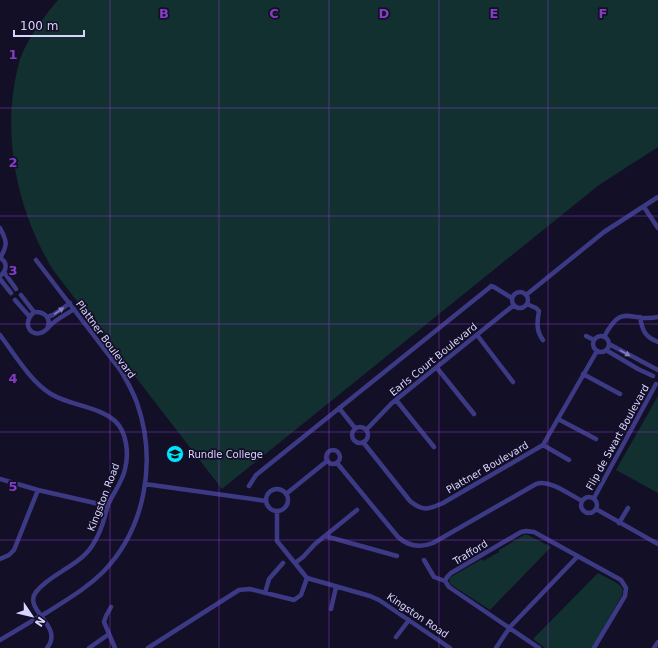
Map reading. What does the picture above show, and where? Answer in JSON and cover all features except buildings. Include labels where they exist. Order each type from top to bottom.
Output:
[{"type":"street","points":[[526,295],[604,232],[658,197]]},
{"type":"street","points":[[644,207],[658,228]]},
{"type":"street","points":[[0,228],[6,244],[6,248],[0,258],[6,266],[2,274],[11,281],[16,289]]},
{"type":"street","name":"Plattner Boulevard","points":[[0,640],[86,587],[103,571],[116,557],[134,526],[145,484],[147,460],[145,438],[141,418],[132,392],[121,370],[36,260]]},
{"type":"street","points":[[0,279],[11,293]]},
{"type":"street","points":[[5,286],[11,281]]},
{"type":"street","points":[[249,486],[256,475],[491,286],[512,298],[514,305],[520,308],[527,304]]},
{"type":"street","points":[[512,298],[517,293],[526,295]]},
{"type":"street","points":[[21,295],[34,312]]},
{"type":"street","points":[[526,295],[528,299],[527,304]]},
{"type":"street","points":[[15,300],[30,316]]},
{"type":"street","points":[[20,306],[26,302]]},
{"type":"street","points":[[47,317],[53,316],[70,303]]},
{"type":"street","points":[[527,304],[539,311],[537,326],[543,340]]},
{"type":"street","name":"Earls Court Boulevard","points":[[366,430],[396,400],[514,305]]},
{"type":"street","points":[[47,329],[49,322],[47,317],[41,312],[34,312],[30,316],[27,325],[33,332],[38,333],[43,332],[74,309]]},
{"type":"street","points":[[604,337],[611,323],[620,317],[626,315],[651,318],[658,317]]},
{"type":"street","points":[[640,317],[644,334],[658,342]]},
{"type":"street","name":"Kingston Road","points":[[0,335],[40,386],[51,394],[67,402],[100,412],[114,420],[121,428],[126,445],[127,456],[125,470],[108,506],[99,535],[91,548],[80,559],[43,584],[34,594],[34,604],[51,632],[51,644],[47,648]]},
{"type":"street","points":[[477,335],[513,382]]},
{"type":"street","points":[[586,336],[594,340]]},
{"type":"street","points":[[653,376],[658,370],[609,344],[604,337],[600,336],[594,340],[593,346],[597,351],[602,352],[606,350],[653,376],[657,385]]},
{"type":"street","points":[[606,350],[609,344]]},
{"type":"street","name":"Plattner Boulevard","points":[[363,442],[410,501],[418,507],[429,509],[444,504],[543,445],[597,351]]},
{"type":"street","points":[[437,368],[474,414]]},
{"type":"street","points":[[583,374],[620,394]]},
{"type":"street","name":"Flip de Swart Boulevard","points":[[594,498],[657,385]]},
{"type":"street","points":[[396,400],[434,447]]},
{"type":"street","points":[[340,408],[355,428]]},
{"type":"street","points":[[558,419],[596,439]]},
{"type":"street","points":[[361,426],[366,430],[368,435],[363,442],[356,442],[354,440],[352,434],[355,428],[361,426]]},
{"type":"street","points":[[543,445],[569,460]]},
{"type":"street","points":[[334,450],[340,454],[340,459],[337,463],[333,464],[327,461],[326,456],[328,452],[334,450]]},
{"type":"street","points":[[286,494],[327,461]]},
{"type":"street","name":"Flip de Swart Boulevard","points":[[337,463],[398,537],[411,545],[422,546],[433,543],[540,482],[549,483],[582,501]]},
{"type":"street","points":[[0,479],[38,490],[108,506]]},
{"type":"street","points":[[145,484],[266,501]]},
{"type":"street","points":[[273,489],[280,489],[286,494],[288,504],[284,509],[277,511],[271,509],[266,504],[266,501],[268,494],[273,489]]},
{"type":"street","points":[[0,559],[9,555],[14,550],[38,490]]},
{"type":"street","points":[[588,497],[594,498],[597,503],[596,509],[591,513],[586,512],[582,508],[582,501],[588,497]]},
{"type":"street","points":[[619,522],[628,508]]},
{"type":"street","points":[[596,509],[658,544]]},
{"type":"street","points":[[295,563],[315,544],[357,510]]},
{"type":"street","points":[[148,648],[239,590],[250,589],[294,600],[301,595],[307,578],[277,541],[277,511]]},
{"type":"street","name":"Trafford","points":[[446,581],[447,577],[451,573],[520,532],[534,532],[621,580],[626,588],[625,596],[594,648]]},
{"type":"street","points":[[325,536],[397,556]]},
{"type":"street","points":[[496,648],[510,627],[577,557]]},
{"type":"street","points":[[424,560],[434,577],[446,581],[449,586],[539,648]]},
{"type":"street","points":[[265,593],[270,579],[283,563]]},
{"type":"street","name":"Kingston Road","points":[[307,578],[379,600],[450,648]]},
{"type":"street","points":[[331,609],[336,587]]},
{"type":"street","points":[[111,607],[104,622],[115,648]]},
{"type":"street","points":[[396,637],[409,620]]},
{"type":"street","points":[[89,648],[109,634]]},
{"type":"street","points":[[654,648],[658,642]]},
{"type":"green space","points":[[58,0],[658,0],[658,147],[599,185],[222,489],[53,270],[40,246],[29,220],[15,167],[11,113],[14,86],[20,59],[32,35]]},
{"type":"green space","points":[[658,396],[658,493],[616,470]]},
{"type":"green space","points":[[524,535],[528,535],[551,547],[490,610],[450,584],[449,578],[482,559],[483,561],[499,552],[499,550]]},
{"type":"green space","points":[[598,573],[621,586],[622,595],[592,648],[545,648],[533,639]]},
{"type":"place","name":"Rundle College","points":[[175,454]]}]
